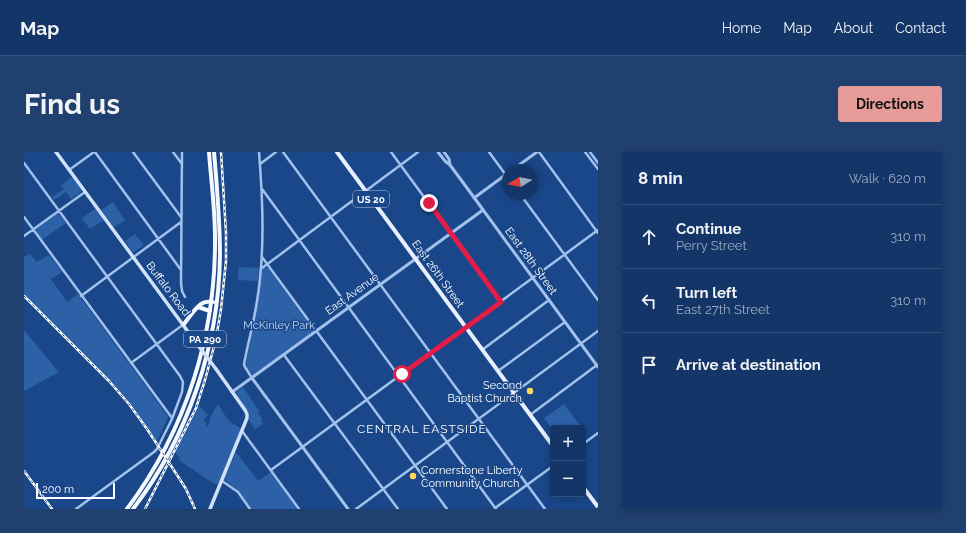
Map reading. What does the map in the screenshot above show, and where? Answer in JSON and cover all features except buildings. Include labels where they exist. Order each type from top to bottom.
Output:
[{"type":"highway","name":"PA 290","points":[[128,509],[167,447],[181,416],[201,357],[210,311],[214,302],[215,223],[209,152]]},
{"type":"highway","name":"PA 290","points":[[134,509],[156,475],[185,420],[208,351],[219,270],[220,221],[214,152]]},
{"type":"highway","points":[[184,324],[204,302],[214,302]]},
{"type":"highway","points":[[198,307],[210,311]]},
{"type":"main road","name":"Buffalo Road","points":[[56,152],[133,258],[184,324],[247,414],[242,431],[210,509]]},
{"type":"main road","name":"East 26th Street","points":[[337,152],[550,442]]},
{"type":"main road","points":[[586,491],[598,508]]},
{"type":"street","points":[[69,170],[94,152],[181,270]]},
{"type":"street","points":[[133,152],[181,217]]},
{"type":"street","points":[[172,152],[182,164]]},
{"type":"street","points":[[182,152],[181,288],[186,297]]},
{"type":"street","points":[[259,152],[263,221],[262,257],[257,302],[244,364],[252,378],[348,509]]},
{"type":"street","points":[[260,164],[276,152]]},
{"type":"street","points":[[283,152],[545,509]]},
{"type":"street","points":[[391,152],[501,302]]},
{"type":"street","points":[[261,268],[418,152]]},
{"type":"street","name":"East 28th Street","points":[[438,152],[450,165],[597,366]]},
{"type":"street","name":"East 28th Street","points":[[444,152],[449,159],[450,165]]},
{"type":"street","points":[[489,152],[502,169]]},
{"type":"street","points":[[271,470],[598,231],[538,152],[521,164]]},
{"type":"street","points":[[585,152],[598,169]]},
{"type":"street","points":[[590,152],[598,163]]},
{"type":"street","points":[[24,163],[157,344],[183,382],[182,392],[172,418],[154,452],[76,509]]},
{"type":"street","points":[[474,198],[502,178]]},
{"type":"street","points":[[262,189],[495,509],[550,468]]},
{"type":"street","points":[[24,236],[85,192]]},
{"type":"street","points":[[524,200],[598,300]]},
{"type":"street","name":"East Avenue","points":[[232,392],[483,210]]},
{"type":"street","points":[[24,217],[172,418]]},
{"type":"street","points":[[81,296],[181,222]]},
{"type":"street","points":[[262,257],[447,509]]},
{"type":"street","points":[[482,350],[549,300]]},
{"type":"street","points":[[498,371],[565,322]]},
{"type":"street","points":[[131,363],[184,324]]},
{"type":"street","points":[[356,509],[598,331]]},
{"type":"street","points":[[284,355],[398,509]]},
{"type":"street","points":[[530,415],[597,366]]},
{"type":"street","points":[[242,431],[299,509]]},
{"type":"street","points":[[586,442],[598,433]]},
{"type":"street","points":[[222,481],[238,492],[250,509]]},
{"type":"green space","points":[[72,177],[81,192],[71,199],[66,192],[54,200],[52,197],[64,189],[61,185]]},
{"type":"green space","points":[[113,202],[125,220],[114,227],[101,210]]},
{"type":"green space","points":[[95,209],[104,220],[90,229],[82,218]]},
{"type":"green space","points":[[58,213],[66,223],[42,240],[36,229]]},
{"type":"green space","points":[[135,234],[144,245],[133,253],[125,241]]},
{"type":"green space","points":[[30,254],[37,262],[49,255],[62,272],[51,279],[67,302],[78,294],[164,411],[168,417],[157,442],[134,408],[115,385],[24,294],[24,257]]},
{"type":"green space","points":[[239,267],[259,268],[258,281],[238,280]]},
{"type":"green space","name":"McKinley Park","points":[[264,268],[269,269],[314,331],[253,375],[247,368],[246,362],[255,320],[262,271]]},
{"type":"green space","points":[[24,330],[59,372],[24,391]]},
{"type":"green space","points":[[243,387],[260,412],[258,413],[263,420],[261,421],[263,424],[255,429],[249,420],[250,414],[236,395],[236,392]]},
{"type":"green space","points":[[218,404],[228,420],[241,429],[219,483],[216,484],[180,461],[175,452],[198,405],[208,415],[204,419],[207,428],[211,416]]},
{"type":"green space","points":[[564,404],[580,425],[550,426],[544,418]]},
{"type":"green space","points":[[236,452],[258,481],[271,472],[297,509],[252,509],[238,490],[224,480]]},
{"type":"railway","points":[[145,509],[196,408],[216,339],[226,261],[226,233],[221,152]]},
{"type":"railway","points":[[24,296],[109,381],[129,404],[186,489],[195,509]]},
{"type":"railway","points":[[24,471],[52,509]]},
{"type":"place","name":"Second Baptist Church","points":[[530,391]]},
{"type":"place","name":"Cornerstone Liberty Community Church","points":[[413,476]]},
{"type":"district","name":"CENTRAL EASTSIDE","points":[[422,429]]},
{"type":"route","points":[[402,374],[501,302],[429,203]]}]
